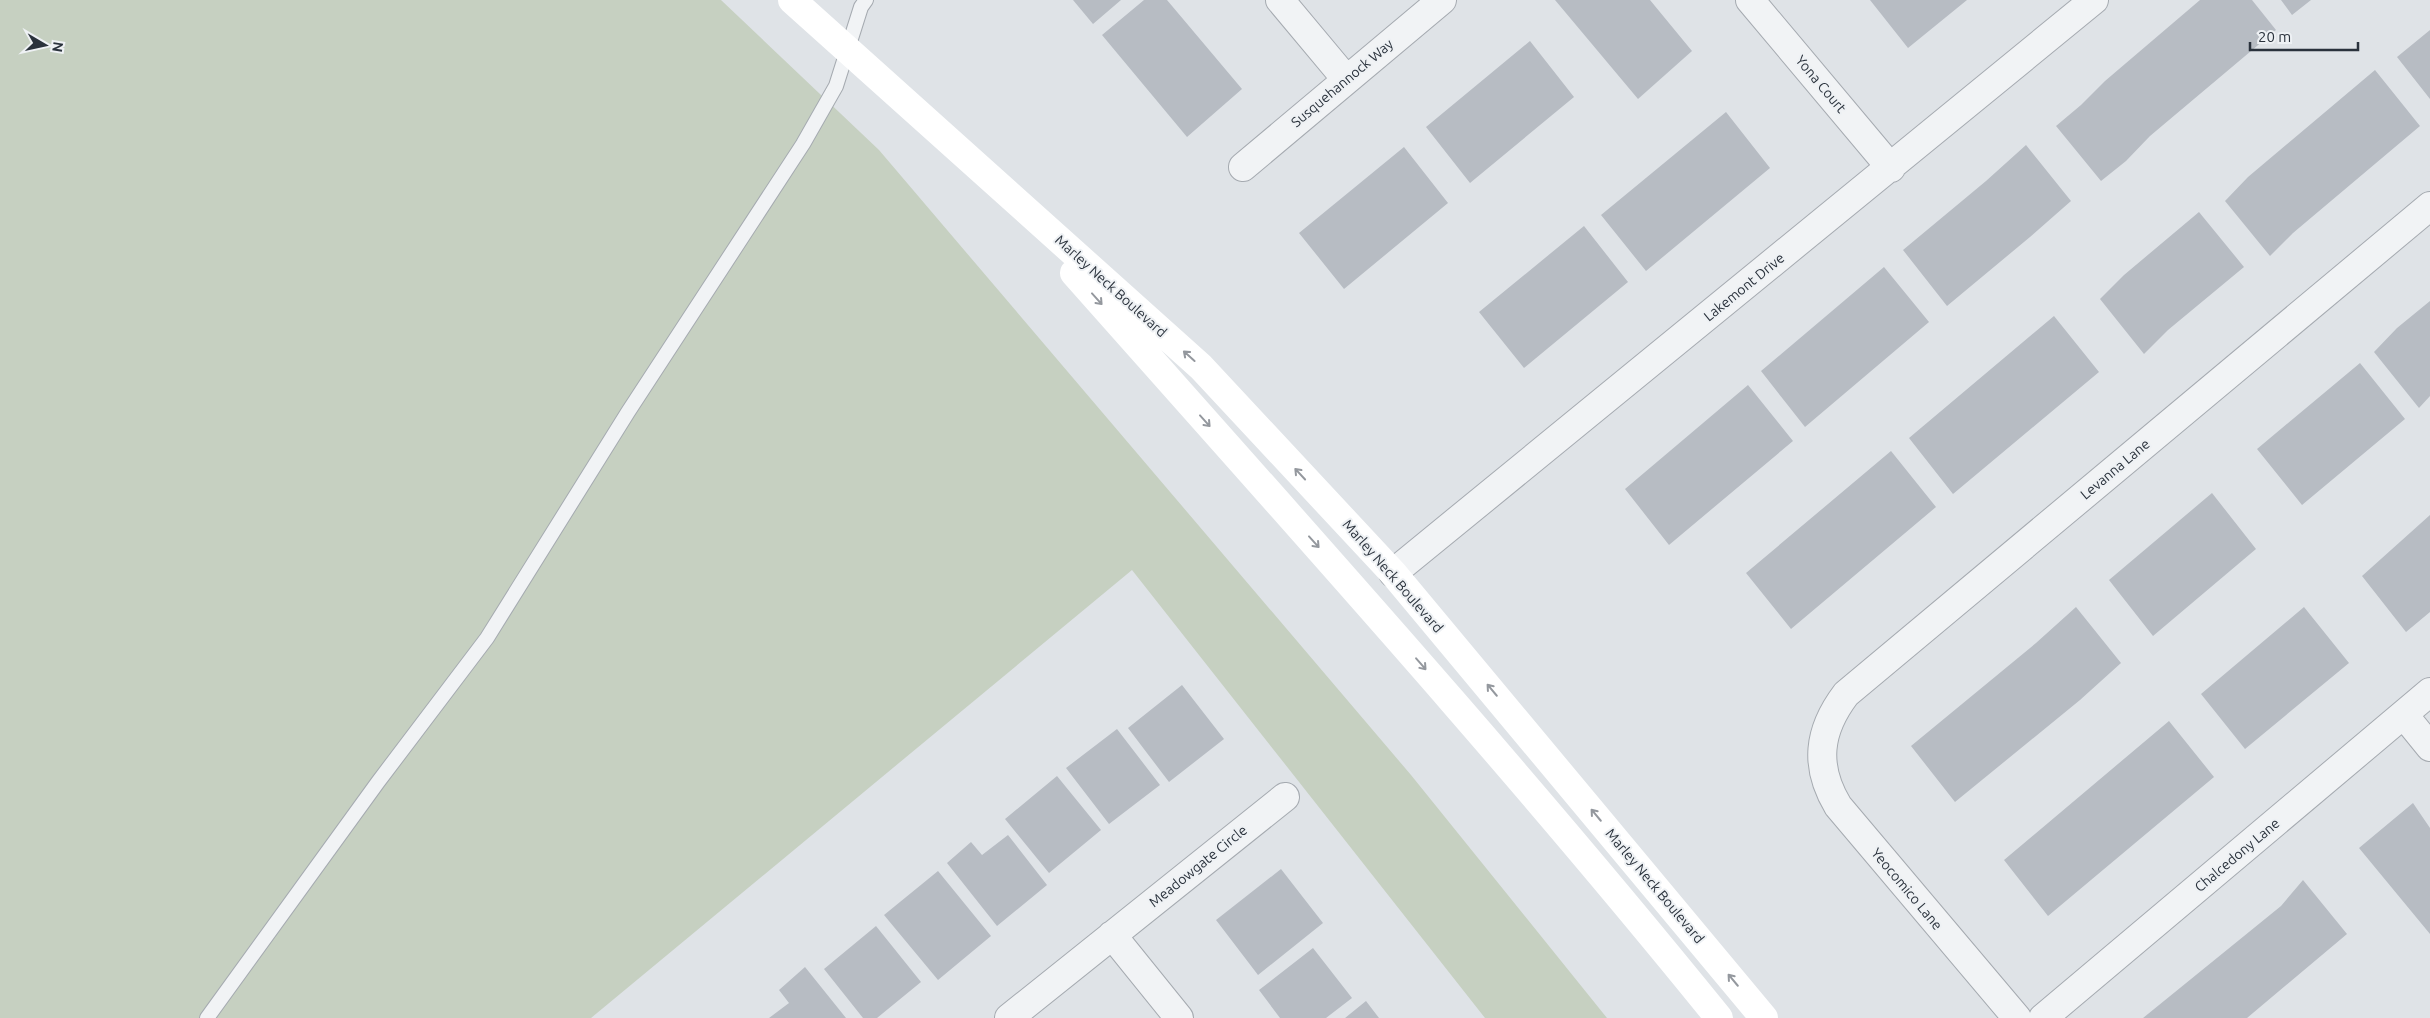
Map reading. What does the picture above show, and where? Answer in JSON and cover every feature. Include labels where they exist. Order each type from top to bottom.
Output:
[{"type":"main road","name":"Marley Neck Boulevard","points":[[792,0],[848,48],[1201,367],[1393,573],[1764,1018]]},
{"type":"main road","name":"Marley Neck Boulevard","points":[[984,171],[1370,604],[1565,830],[1719,1018]]},
{"type":"street","points":[[1280,0],[1346,79]]},
{"type":"street","name":"Susquehannock Way","points":[[1242,167],[1442,0]]},
{"type":"street","name":"Yona Court","points":[[1750,0],[1891,168]]},
{"type":"street","name":"Lakemont Drive","points":[[1393,573],[1891,168],[2094,0]]},
{"type":"street","name":"Levanna Lane","points":[[1822,748],[1834,710],[1846,694],[2430,206]]},
{"type":"street","name":"Chalcedony Lane","points":[[2043,1018],[2430,692]]},
{"type":"street","points":[[2404,715],[2430,747]]},
{"type":"street","name":"Yeocomico Lane","points":[[1822,748],[1822,770],[1828,789],[1838,806],[2017,1018]]},
{"type":"street","name":"Meadowgate Circle","points":[[1009,1018],[1285,797]]},
{"type":"street","points":[[1112,936],[1179,1018]]},
{"type":"lane","points":[[207,1018],[378,782],[487,638],[628,412],[803,144],[836,86],[861,6],[866,0]]},
{"type":"green space","points":[[0,0],[721,0],[879,150],[1411,775],[1607,1018],[1485,1018],[1132,570],[591,1018],[0,1018]]},
{"type":"building","points":[[1073,0],[1121,0],[1093,24]]},
{"type":"building","points":[[1144,0],[1167,0],[1242,89],[1187,137],[1102,35]]},
{"type":"building","points":[[1555,0],[1650,0],[1692,51],[1638,99]]},
{"type":"building","points":[[1870,0],[1967,0],[1908,48]]},
{"type":"building","points":[[2200,0],[2252,0],[2276,30],[2150,136],[2126,161],[2101,181],[2056,126],[2105,81]]},
{"type":"building","points":[[2281,0],[2311,0],[2292,15]]},
{"type":"building","points":[[2430,30],[2430,99],[2397,57]]},
{"type":"building","points":[[1530,41],[1574,97],[1470,183],[1426,127]]},
{"type":"building","points":[[2375,70],[2420,126],[2293,233],[2270,256],[2225,201],[2248,177]]},
{"type":"building","points":[[1726,112],[1770,168],[1646,271],[1601,215]]},
{"type":"building","points":[[2026,145],[2071,201],[1947,306],[1903,250]]},
{"type":"building","points":[[1404,147],[1448,203],[1344,289],[1299,233]]},
{"type":"building","points":[[2199,212],[2244,267],[2168,330],[2144,354],[2100,299],[2124,275]]},
{"type":"building","points":[[1584,226],[1628,282],[1524,368],[1479,312]]},
{"type":"building","points":[[1884,267],[1929,322],[1805,427],[1761,371]]},
{"type":"building","points":[[2430,301],[2430,396],[2419,408],[2374,352],[2397,328]]},
{"type":"building","points":[[2054,316],[2099,372],[1953,494],[1909,438]]},
{"type":"building","points":[[2360,363],[2405,419],[2302,505],[2257,449]]},
{"type":"building","points":[[1748,385],[1793,441],[1669,545],[1625,489]]},
{"type":"building","points":[[1891,451],[1936,507],[1791,629],[1746,573]]},
{"type":"building","points":[[2212,493],[2256,549],[2153,636],[2109,580]]},
{"type":"building","points":[[2430,515],[2430,612],[2406,632],[2362,576]]},
{"type":"building","points":[[2076,607],[2121,663],[2080,700],[1955,802],[1911,746],[2036,643]]},
{"type":"building","points":[[2304,607],[2349,663],[2245,749],[2201,694]]},
{"type":"building","points":[[1182,685],[1224,739],[1169,782],[1128,728]]},
{"type":"building","points":[[2169,721],[2214,777],[2048,916],[2004,860]]},
{"type":"building","points":[[1117,729],[1160,785],[1109,824],[1066,768]]},
{"type":"building","points":[[1057,776],[1101,830],[1049,873],[1005,819]]},
{"type":"building","points":[[2413,803],[2430,828],[2430,934],[2359,848]]},
{"type":"building","points":[[1008,835],[1047,885],[997,926],[947,863],[971,842],[982,855]]},
{"type":"building","points":[[1281,869],[1323,923],[1258,975],[1216,920]]},
{"type":"building","points":[[938,871],[991,936],[938,980],[884,915]]},
{"type":"building","points":[[2303,880],[2347,934],[2247,1018],[2143,1018],[2281,906]]},
{"type":"building","points":[[876,926],[921,982],[877,1018],[863,1018],[824,969]]},
{"type":"building","points":[[1313,948],[1352,998],[1326,1018],[1280,1018],[1259,990]]},
{"type":"building","points":[[805,967],[846,1018],[769,1018],[789,1003],[779,990]]},
{"type":"building","points":[[1366,1001],[1379,1018],[1345,1018]]}]
